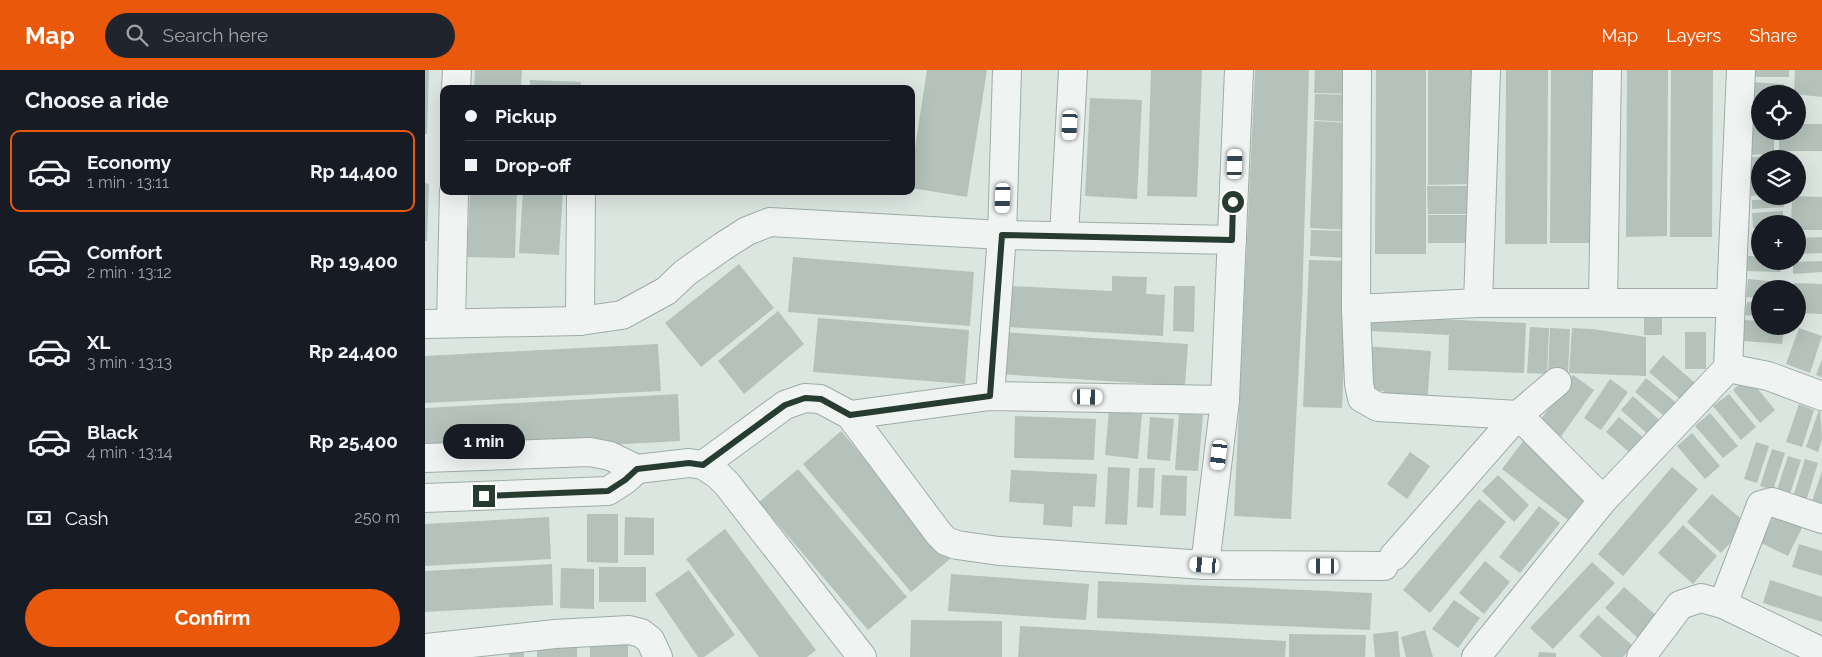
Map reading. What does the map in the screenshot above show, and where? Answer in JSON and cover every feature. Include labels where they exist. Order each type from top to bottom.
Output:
[{"type":"street","points":[[456,85],[457,70]]},
{"type":"street","points":[[990,396],[1002,235],[1007,70]]},
{"type":"street","points":[[1064,236],[1073,70]]},
{"type":"street","points":[[1205,565],[1225,400],[1239,70]]},
{"type":"street","points":[[1357,70],[1356,309],[1361,395],[1366,402],[1378,407],[1518,415],[1603,500]]},
{"type":"street","points":[[1479,303],[1486,70]]},
{"type":"street","points":[[1603,303],[1607,70]]},
{"type":"street","points":[[1483,653],[1603,500],[1728,368],[1741,70]]},
{"type":"street","points":[[454,195],[438,323],[580,321],[622,315],[665,291],[685,273],[747,231],[770,222],[1002,235],[1232,240]]},
{"type":"street","points":[[580,321],[581,195]]},
{"type":"street","points":[[1356,309],[1479,303],[1731,303]]},
{"type":"street","points":[[1728,368],[1767,376],[1822,396]]},
{"type":"street","points":[[703,465],[774,412],[798,400],[821,399],[850,415],[934,527],[948,542],[961,546],[999,551],[1205,565],[1389,561],[1518,415],[1557,382]]},
{"type":"street","points":[[850,415],[990,396],[1225,400]]},
{"type":"street","points":[[425,458],[590,452],[610,456],[637,469],[689,463],[703,465],[727,484],[862,657]]},
{"type":"street","points":[[425,498],[608,491],[625,480],[637,469]]},
{"type":"street","points":[[1723,604],[1761,505],[1772,502],[1822,519]]},
{"type":"street","points":[[1641,657],[1683,603],[1701,598],[1723,604],[1822,652]]},
{"type":"street","points":[[425,648],[555,634],[629,630],[641,633],[650,640],[658,657]]},
{"type":"building","points":[[425,70],[429,70],[427,134],[425,134]]},
{"type":"building","points":[[475,70],[522,70],[521,85],[474,85]]},
{"type":"building","points":[[927,70],[987,70],[967,197],[915,189],[915,148]]},
{"type":"building","points":[[1151,70],[1202,70],[1197,197],[1147,196]]},
{"type":"building","points":[[1255,70],[1309,70],[1302,307],[1291,519],[1234,516]]},
{"type":"building","points":[[1315,70],[1353,70],[1352,94],[1314,93]]},
{"type":"building","points":[[1376,70],[1426,70],[1426,254],[1375,254]]},
{"type":"building","points":[[1428,70],[1478,70],[1478,184],[1428,185]]},
{"type":"building","points":[[1506,70],[1548,70],[1547,244],[1505,244]]},
{"type":"building","points":[[1551,70],[1592,70],[1591,243],[1550,243]]},
{"type":"building","points":[[1627,70],[1668,70],[1667,236],[1626,237]]},
{"type":"building","points":[[1671,70],[1713,70],[1712,237],[1670,237]]},
{"type":"building","points":[[1753,70],[1789,70],[1789,77],[1753,77]]},
{"type":"building","points":[[1795,70],[1822,70],[1822,97],[1806,95],[1806,85],[1794,85]]},
{"type":"building","points":[[530,80],[581,82],[581,85],[530,85]]},
{"type":"building","points":[[1750,82],[1784,84],[1751,85],[1750,104]]},
{"type":"building","points":[[1315,94],[1352,95],[1351,122],[1314,120]]},
{"type":"building","points":[[1090,98],[1142,100],[1137,199],[1085,196]]},
{"type":"building","points":[[1314,121],[1351,123],[1348,230],[1310,228]]},
{"type":"building","points":[[1741,123],[1751,123],[1751,140],[1774,140],[1774,150],[1751,150],[1751,155],[1742,155]]},
{"type":"building","points":[[1806,124],[1822,124],[1822,151],[1779,150],[1779,140],[1806,140]]},
{"type":"building","points":[[425,183],[429,184],[427,241],[425,241]]},
{"type":"building","points":[[1427,186],[1478,186],[1478,214],[1428,214]]},
{"type":"building","points":[[470,195],[517,195],[515,258],[467,257]]},
{"type":"building","points":[[523,195],[563,195],[559,255],[519,253]]},
{"type":"building","points":[[1806,196],[1822,197],[1822,230],[1806,230],[1806,215],[1791,215],[1792,205],[1806,205]]},
{"type":"building","points":[[1752,205],[1784,205],[1784,207],[1752,209]]},
{"type":"building","points":[[1783,211],[1783,215],[1752,215],[1752,213]]},
{"type":"building","points":[[1428,215],[1478,215],[1478,243],[1428,243]]},
{"type":"building","points":[[1311,230],[1349,231],[1348,258],[1310,256]]},
{"type":"building","points":[[1822,237],[1822,253],[1806,254],[1806,238]]},
{"type":"building","points":[[1747,256],[1751,256],[1751,270],[1781,270],[1781,272],[1746,271]]},
{"type":"building","points":[[793,257],[974,272],[970,326],[788,312]]},
{"type":"building","points":[[1309,260],[1348,261],[1342,408],[1303,407]]},
{"type":"building","points":[[1822,261],[1822,272],[1793,274],[1793,270],[1806,270],[1806,262]]},
{"type":"building","points":[[739,264],[774,308],[701,367],[665,323]]},
{"type":"building","points":[[1112,276],[1147,277],[1146,294],[1165,295],[1163,336],[1007,327],[1009,286],[1112,291]]},
{"type":"building","points":[[1748,279],[1759,280],[1751,280],[1751,297],[1746,297]]},
{"type":"building","points":[[1806,283],[1822,284],[1822,314],[1806,313]]},
{"type":"building","points":[[1174,286],[1195,286],[1194,332],[1173,331]]},
{"type":"building","points":[[1747,302],[1751,302],[1751,316],[1745,315]]},
{"type":"building","points":[[1644,310],[1662,310],[1662,335],[1644,335]]},
{"type":"building","points":[[778,311],[804,344],[744,394],[718,361]]},
{"type":"building","points":[[1369,316],[1526,323],[1524,373],[1448,370],[1449,335],[1369,331]]},
{"type":"building","points":[[818,318],[969,330],[965,384],[813,372]]},
{"type":"building","points":[[1745,320],[1751,320],[1751,335],[1783,335],[1782,344],[1743,341]]},
{"type":"building","points":[[1530,327],[1549,328],[1547,374],[1527,373]]},
{"type":"building","points":[[1550,328],[1570,329],[1568,374],[1548,373]]},
{"type":"building","points":[[1572,328],[1646,337],[1646,376],[1569,373]]},
{"type":"building","points":[[1806,330],[1822,336],[1810,373],[1786,364],[1796,335],[1806,335]]},
{"type":"building","points":[[1001,332],[1188,344],[1185,386],[998,374]]},
{"type":"building","points":[[1685,332],[1706,332],[1706,369],[1685,369]]},
{"type":"building","points":[[658,344],[661,391],[425,403],[425,356]]},
{"type":"building","points":[[1365,346],[1431,351],[1427,406],[1383,402],[1384,391],[1362,390]]},
{"type":"building","points":[[1663,355],[1695,383],[1681,400],[1649,372]]},
{"type":"building","points":[[1822,359],[1822,377],[1816,375]]},
{"type":"building","points":[[1573,375],[1594,390],[1560,438],[1538,423]]},
{"type":"building","points":[[1748,377],[1775,410],[1760,423],[1733,390]]},
{"type":"building","points":[[1646,378],[1679,405],[1668,419],[1635,392]]},
{"type":"building","points":[[1610,379],[1628,392],[1601,430],[1584,418]]},
{"type":"building","points":[[678,394],[680,441],[425,455],[425,408]]},
{"type":"building","points":[[1729,394],[1756,427],[1741,440],[1713,406]]},
{"type":"building","points":[[1633,396],[1665,425],[1653,439],[1621,410]]},
{"type":"building","points":[[1799,404],[1814,410],[1802,447],[1786,442]]},
{"type":"building","points":[[1820,407],[1822,439],[1818,452],[1806,447]]},
{"type":"building","points":[[1109,411],[1142,414],[1138,459],[1105,455]]},
{"type":"building","points":[[1179,413],[1203,415],[1198,471],[1175,470]]},
{"type":"building","points":[[1710,413],[1738,446],[1723,458],[1695,426]]},
{"type":"building","points":[[1015,416],[1096,419],[1094,460],[1014,458]]},
{"type":"building","points":[[1150,417],[1174,419],[1170,461],[1147,459]]},
{"type":"building","points":[[1619,417],[1650,443],[1637,459],[1606,432]]},
{"type":"building","points":[[841,431],[950,559],[911,592],[803,464]]},
{"type":"building","points":[[1692,433],[1720,466],[1705,479],[1677,446]]},
{"type":"building","points":[[1524,440],[1590,492],[1568,520],[1502,469]]},
{"type":"building","points":[[1756,442],[1769,446],[1757,483],[1744,479]]},
{"type":"building","points":[[1772,449],[1785,453],[1773,490],[1760,486]]},
{"type":"building","points":[[1410,452],[1430,466],[1407,499],[1387,484]]},
{"type":"building","points":[[1788,456],[1801,460],[1789,497],[1776,493]]},
{"type":"building","points":[[1805,459],[1818,463],[1806,501],[1793,497]]},
{"type":"building","points":[[1108,467],[1130,468],[1127,525],[1105,524]]},
{"type":"building","points":[[1672,467],[1698,489],[1623,576],[1598,554]]},
{"type":"building","points":[[1139,468],[1155,468],[1153,508],[1137,507]]},
{"type":"building","points":[[798,469],[907,597],[868,630],[759,502]]},
{"type":"building","points":[[1011,470],[1097,474],[1095,507],[1073,506],[1072,527],[1043,525],[1044,504],[1009,502]]},
{"type":"building","points":[[1822,471],[1822,508],[1811,504]]},
{"type":"building","points":[[1162,475],[1187,476],[1186,516],[1160,515]]},
{"type":"building","points":[[1498,475],[1529,505],[1514,522],[1482,491]]},
{"type":"building","points":[[1712,494],[1747,524],[1721,553],[1687,522]]},
{"type":"building","points":[[1479,499],[1506,522],[1430,613],[1403,590]]},
{"type":"building","points":[[1539,506],[1560,523],[1520,573],[1499,557]]},
{"type":"building","points":[[1775,513],[1803,526],[1788,556],[1761,543]]},
{"type":"building","points":[[587,514],[618,514],[618,563],[587,562]]},
{"type":"building","points":[[549,517],[551,559],[425,566],[425,524]]},
{"type":"building","points":[[625,517],[654,518],[654,555],[624,555]]},
{"type":"building","points":[[1683,525],[1717,556],[1693,584],[1658,553]]},
{"type":"building","points":[[725,529],[816,650],[807,657],[759,657],[686,559]]},
{"type":"building","points":[[1799,544],[1822,551],[1822,576],[1792,567]]},
{"type":"building","points":[[1485,561],[1510,582],[1484,614],[1459,593]]},
{"type":"building","points":[[1592,562],[1615,583],[1553,649],[1530,628]]},
{"type":"building","points":[[552,564],[553,605],[425,612],[425,571]]},
{"type":"building","points":[[599,567],[646,567],[646,602],[599,602]]},
{"type":"building","points":[[561,568],[594,569],[594,609],[560,608]]},
{"type":"building","points":[[689,570],[735,635],[704,657],[698,657],[655,594]]},
{"type":"building","points":[[951,574],[1089,584],[1086,620],[948,611]]},
{"type":"building","points":[[1770,580],[1822,597],[1822,622],[1763,603]]},
{"type":"building","points":[[1098,581],[1372,593],[1370,630],[1097,618]]},
{"type":"building","points":[[1624,587],[1659,618],[1640,640],[1605,608]]},
{"type":"building","points":[[1454,600],[1480,618],[1458,648],[1432,629]]},
{"type":"building","points":[[1598,615],[1633,646],[1623,657],[1602,657],[1579,636]]},
{"type":"building","points":[[911,620],[1002,621],[1002,657],[910,657]]},
{"type":"building","points":[[1020,626],[1286,641],[1285,657],[1018,657]]},
{"type":"building","points":[[1425,630],[1433,657],[1406,657],[1401,637]]},
{"type":"building","points":[[1398,631],[1400,657],[1375,657],[1373,634]]},
{"type":"building","points":[[590,634],[628,634],[628,657],[590,657]]},
{"type":"building","points":[[1289,634],[1366,635],[1365,657],[1289,657]]},
{"type":"building","points":[[523,640],[524,657],[509,657],[508,641]]},
{"type":"building","points":[[537,641],[577,641],[577,657],[537,657]]},
{"type":"building","points":[[1539,652],[1556,653],[1556,657],[1538,657]]},
{"type":"route","points":[[484,496],[608,491],[625,480],[637,469],[689,463],[703,465],[774,412],[785,405],[805,398],[821,399],[850,415],[990,396],[1002,235],[1232,240],[1233,202]]}]
